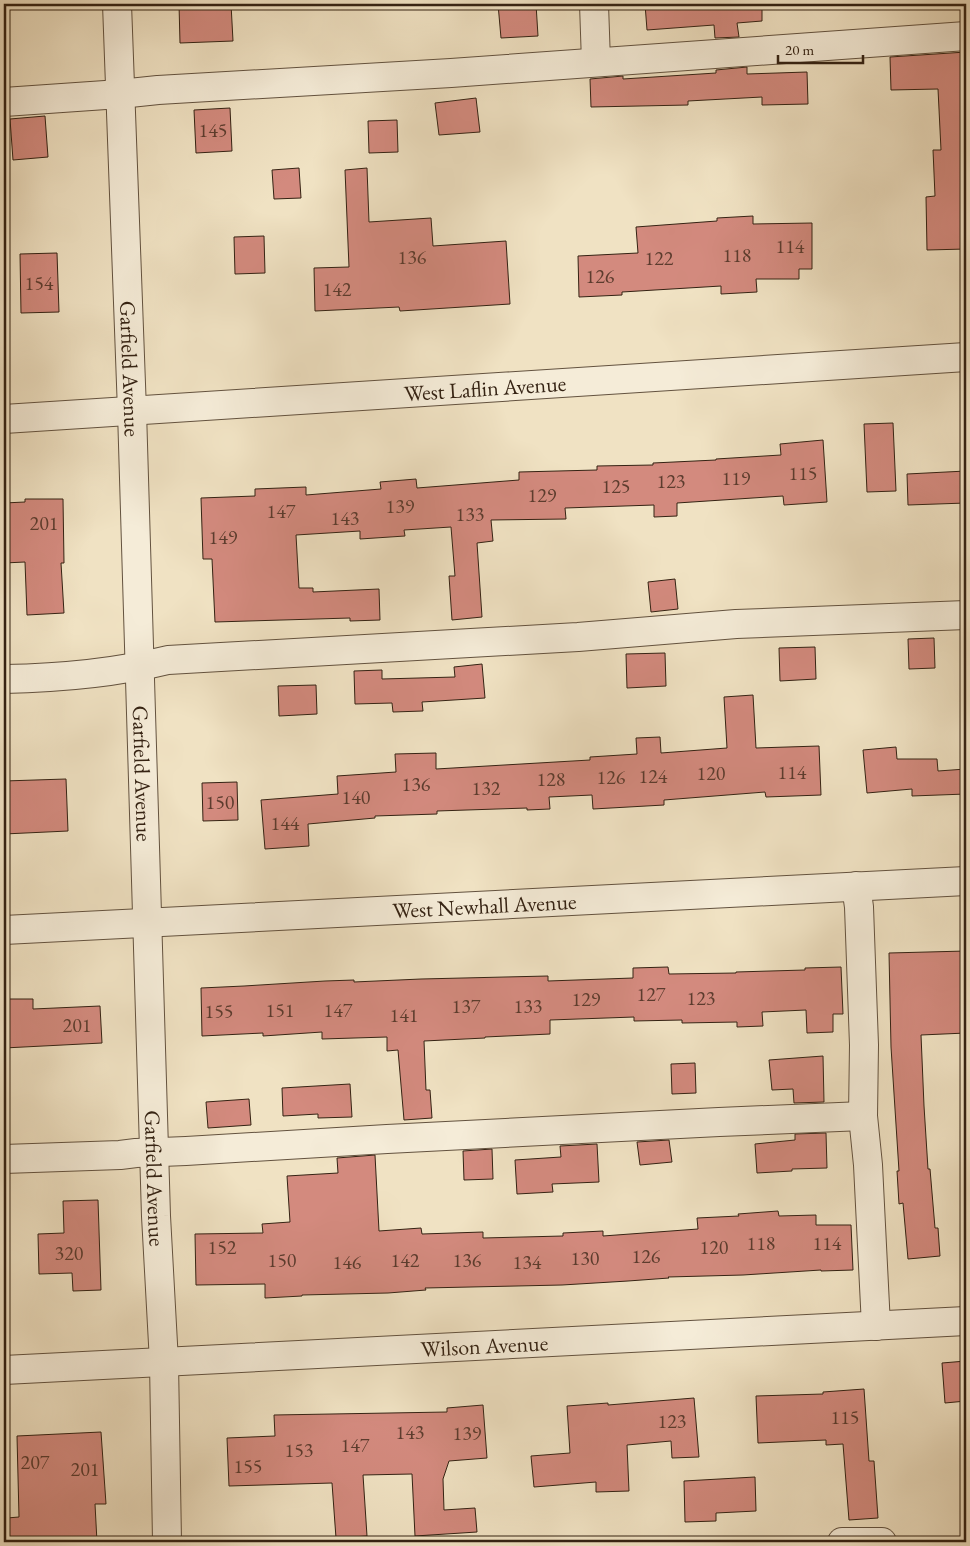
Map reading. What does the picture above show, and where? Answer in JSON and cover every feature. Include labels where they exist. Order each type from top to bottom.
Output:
[{"type":"street","name":"Garfield Avenue","points":[[117,4],[132,411],[156,1216],[164,1362],[167,1542]]},
{"type":"street","points":[[594,4],[596,62]]},
{"type":"street","points":[[4,102],[966,36]]},
{"type":"street","name":"West Laflin Avenue","points":[[4,419],[966,357]]},
{"type":"street","points":[[4,679],[46,678],[140,667],[168,660],[578,637],[736,624],[966,615]]},
{"type":"street","name":"West Newhall Avenue","points":[[4,930],[966,881]]},
{"type":"street","points":[[856,886],[864,1045],[863,1116],[868,1165],[876,1326]]},
{"type":"street","points":[[4,1159],[154,1153],[689,1123],[863,1116]]},
{"type":"street","name":"Wilson Avenue","points":[[4,1370],[966,1322]]},
{"type":"street","points":[[842,1542],[882,1542]]},
{"type":"building","points":[[179,4],[231,4],[233,41],[180,43]]},
{"type":"building","points":[[498,4],[536,4],[538,36],[501,38]]},
{"type":"building","points":[[645,4],[762,4],[762,21],[737,23],[739,37],[715,38],[714,25],[647,30]]},
{"type":"building","points":[[966,52],[966,249],[927,250],[926,197],[935,196],[933,150],[941,150],[938,89],[891,90],[890,57]]},
{"type":"building","points":[[747,67],[747,74],[807,72],[808,104],[762,105],[762,97],[688,101],[688,105],[591,107],[590,79],[623,76],[623,79],[716,73],[716,70]]},
{"type":"building","points":[[476,98],[480,132],[439,135],[435,103]]},
{"type":"building","points":[[230,108],[232,151],[196,153],[194,110]]},
{"type":"building","points":[[45,116],[48,157],[13,160],[10,119]]},
{"type":"building","points":[[397,120],[398,152],[369,153],[368,121]]},
{"type":"building","points":[[299,168],[301,198],[274,199],[272,170]]},
{"type":"building","points":[[367,168],[369,222],[431,218],[433,246],[506,241],[510,304],[400,311],[399,307],[315,311],[314,268],[349,267],[345,170]]},
{"type":"building","points":[[753,216],[753,224],[812,223],[812,269],[799,269],[799,279],[756,279],[757,292],[721,294],[721,286],[622,292],[622,295],[579,297],[578,256],[638,253],[636,227],[717,221],[717,218]]},
{"type":"building","points":[[264,236],[265,273],[235,274],[234,237]]},
{"type":"building","points":[[57,253],[59,312],[21,313],[20,254]]},
{"type":"building","points":[[893,423],[896,491],[867,492],[864,424]]},
{"type":"building","points":[[823,440],[827,502],[784,505],[783,496],[677,503],[677,516],[654,517],[654,505],[565,508],[566,519],[491,520],[493,541],[477,543],[482,617],[452,620],[449,576],[455,576],[451,527],[404,530],[405,536],[360,539],[360,531],[296,535],[299,588],[313,588],[313,592],[379,589],[380,620],[350,621],[350,618],[215,622],[212,559],[203,559],[201,498],[255,496],[255,489],[306,487],[306,495],[381,489],[380,482],[416,479],[417,488],[519,480],[519,472],[597,470],[597,466],[653,465],[653,463],[781,455],[780,444]]},
{"type":"building","points":[[966,471],[966,503],[908,505],[907,474]]},
{"type":"building","points":[[25,499],[63,499],[64,563],[61,563],[64,613],[27,615],[25,562],[4,563],[4,503],[25,502]]},
{"type":"building","points":[[675,579],[678,609],[651,612],[648,582]]},
{"type":"building","points":[[934,638],[935,668],[909,669],[908,639]]},
{"type":"building","points":[[815,647],[816,679],[780,681],[779,648]]},
{"type":"building","points":[[665,653],[666,686],[627,688],[626,654]]},
{"type":"building","points":[[482,664],[485,698],[422,702],[423,711],[393,712],[392,703],[355,704],[354,671],[382,670],[382,679],[455,677],[454,667]]},
{"type":"building","points":[[316,685],[317,714],[279,716],[278,686]]},
{"type":"building","points":[[753,695],[756,748],[819,746],[821,795],[766,797],[765,792],[664,800],[664,805],[593,809],[592,795],[549,797],[550,809],[437,811],[437,814],[375,816],[375,818],[308,824],[309,846],[265,849],[261,800],[338,794],[337,776],[396,772],[395,754],[436,753],[436,769],[590,760],[590,757],[637,754],[636,738],[660,737],[661,753],[727,748],[724,697]]},
{"type":"building","points":[[896,747],[897,759],[937,759],[938,771],[966,769],[966,794],[912,796],[912,789],[867,793],[863,750]]},
{"type":"building","points":[[66,779],[68,831],[4,834],[4,781]]},
{"type":"building","points":[[237,782],[238,820],[203,821],[202,783]]},
{"type":"building","points":[[966,951],[966,1033],[921,1035],[928,1169],[930,1169],[935,1228],[938,1228],[940,1256],[908,1259],[903,1203],[899,1204],[897,1171],[899,1171],[891,1047],[889,953]]},
{"type":"building","points":[[668,967],[669,974],[736,973],[841,967],[843,1014],[833,1014],[833,1032],[807,1033],[806,1010],[762,1012],[763,1026],[737,1027],[737,1022],[682,1023],[682,1020],[634,1021],[634,1017],[550,1020],[550,1034],[424,1041],[426,1090],[430,1090],[432,1118],[404,1120],[398,1050],[387,1051],[387,1037],[322,1039],[322,1032],[263,1036],[263,1033],[202,1036],[201,988],[354,980],[354,982],[548,976],[548,981],[633,978],[633,968]]},
{"type":"building","points":[[4,999],[33,999],[33,1009],[100,1006],[102,1043],[4,1048]]},
{"type":"building","points":[[823,1056],[824,1102],[794,1103],[793,1089],[772,1090],[769,1060]]},
{"type":"building","points":[[695,1063],[696,1093],[672,1094],[671,1064]]},
{"type":"building","points":[[350,1084],[352,1117],[318,1118],[318,1114],[283,1116],[282,1088]]},
{"type":"building","points":[[249,1099],[251,1125],[208,1128],[206,1102]]},
{"type":"building","points":[[826,1133],[827,1168],[757,1173],[755,1144],[795,1140],[795,1134]]},
{"type":"building","points":[[669,1140],[672,1162],[640,1165],[637,1142]]},
{"type":"building","points":[[597,1144],[599,1182],[552,1184],[553,1192],[517,1194],[515,1160],[561,1157],[560,1146]]},
{"type":"building","points":[[492,1149],[493,1179],[464,1180],[463,1151]]},
{"type":"building","points":[[375,1155],[379,1231],[421,1228],[422,1234],[483,1232],[483,1238],[563,1236],[563,1233],[603,1231],[603,1236],[698,1229],[697,1218],[739,1216],[738,1214],[778,1211],[779,1216],[816,1215],[816,1225],[851,1225],[853,1270],[668,1277],[562,1285],[425,1288],[426,1290],[388,1293],[265,1298],[265,1284],[196,1285],[195,1234],[263,1233],[262,1224],[290,1222],[287,1176],[338,1173],[337,1158]]},
{"type":"building","points":[[98,1200],[101,1290],[73,1291],[72,1273],[39,1274],[38,1234],[64,1233],[63,1201]]},
{"type":"building","points":[[966,1361],[966,1401],[945,1403],[942,1363]]},
{"type":"building","points":[[864,1389],[869,1461],[874,1461],[878,1518],[849,1520],[843,1444],[826,1445],[826,1440],[758,1443],[756,1396],[823,1394],[823,1392]]},
{"type":"building","points":[[694,1398],[699,1457],[672,1458],[671,1441],[627,1445],[629,1491],[596,1492],[596,1482],[534,1487],[531,1456],[570,1453],[567,1406],[608,1403],[608,1405]]},
{"type":"building","points":[[483,1405],[487,1458],[449,1461],[443,1479],[444,1510],[475,1508],[477,1532],[415,1536],[412,1474],[363,1475],[367,1536],[336,1538],[332,1483],[229,1486],[227,1438],[275,1436],[274,1415],[447,1412],[447,1408]]},
{"type":"building","points":[[101,1432],[106,1504],[95,1504],[97,1542],[8,1542],[7,1518],[19,1517],[17,1436]]},
{"type":"building","points":[[755,1477],[756,1511],[716,1513],[716,1521],[685,1522],[684,1481]]}]
